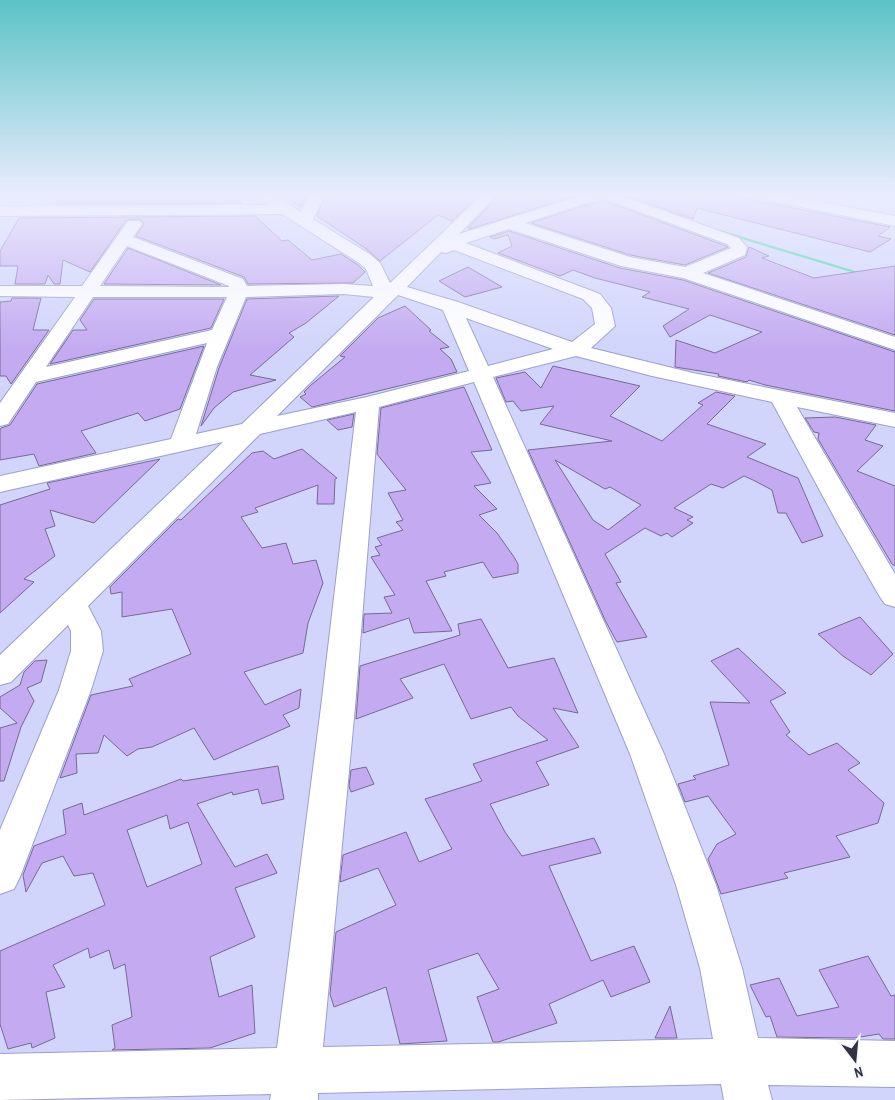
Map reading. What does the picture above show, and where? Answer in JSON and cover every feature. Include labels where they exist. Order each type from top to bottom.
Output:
[{"type":"street","points":[[0,418],[90,291],[120,245]]},
{"type":"street","points":[[140,245],[237,283],[239,292],[198,385],[181,444]]},
{"type":"street","points":[[345,245],[365,258],[374,267],[388,289]]},
{"type":"street","points":[[0,674],[252,427],[430,245]]},
{"type":"street","points":[[0,650],[227,434],[388,289],[442,245]]},
{"type":"street","points":[[0,484],[368,403],[575,350],[605,326],[604,314],[600,303],[589,295],[458,245]]},
{"type":"street","points":[[576,245],[627,262],[687,273],[895,344]]},
{"type":"street","points":[[687,273],[740,251],[737,245]]},
{"type":"street","points":[[0,290],[239,292],[388,289],[451,306],[532,337],[575,350],[652,369],[895,420]]},
{"type":"street","points":[[451,306],[654,772],[696,885],[721,968],[743,1080]]},
{"type":"street","points":[[30,377],[219,334]]},
{"type":"street","points":[[779,396],[852,526],[895,596]]},
{"type":"street","points":[[295,1086],[338,707],[368,403]]},
{"type":"street","points":[[0,877],[75,690],[87,651],[86,631],[72,604]]},
{"type":"street","points":[[0,1078],[295,1086],[743,1080],[895,1064]]},
{"type":"building","points":[[3,245],[108,245],[90,272],[63,260],[60,284],[54,284],[48,275],[45,284],[15,284],[18,266],[0,266],[0,251]]},
{"type":"building","points":[[161,245],[294,245],[312,260],[341,254],[365,272],[353,283],[248,284],[244,277]]},
{"type":"building","points":[[361,245],[400,245],[380,261]]},
{"type":"building","points":[[552,245],[620,268],[683,280],[895,352],[895,411],[765,385],[749,380],[747,382],[718,376],[719,374],[675,367],[676,340],[715,353],[762,332],[710,315],[670,337],[663,326],[689,309],[642,297],[650,292],[595,278],[573,270],[560,276],[498,253],[512,246]]},
{"type":"building","points":[[600,245],[724,245],[728,247],[685,265],[630,255]]},
{"type":"building","points":[[844,245],[881,245],[870,252]]},
{"type":"building","points":[[749,247],[769,256],[762,258],[814,278],[895,266],[895,335],[708,273],[746,257]]},
{"type":"building","points":[[128,248],[221,285],[104,284]]},
{"type":"building","points":[[468,267],[502,287],[465,297],[439,281]]},
{"type":"building","points":[[339,296],[306,323],[289,333],[294,337],[250,375],[276,380],[233,392],[214,408],[201,426],[219,368],[247,299]]},
{"type":"building","points":[[12,298],[41,298],[33,330],[49,330],[11,384],[6,376],[0,376],[0,302],[11,301]]},
{"type":"building","points":[[94,299],[224,299],[211,328],[50,364],[73,330],[87,330],[80,320]]},
{"type":"building","points":[[405,306],[431,330],[429,331],[449,347],[440,349],[451,359],[457,372],[312,407],[300,397],[306,394],[304,392],[311,385],[345,357],[340,356],[378,318]]},
{"type":"building","points":[[204,346],[180,409],[145,421],[138,413],[81,431],[96,453],[39,466],[34,454],[0,460],[0,430],[10,425],[37,384]]},
{"type":"building","points":[[553,366],[640,386],[610,416],[662,441],[703,405],[698,403],[716,392],[735,396],[707,424],[766,444],[747,457],[798,478],[823,536],[802,543],[786,513],[778,513],[772,490],[753,480],[744,476],[723,488],[711,484],[674,508],[693,517],[687,520],[693,523],[672,537],[667,533],[661,536],[645,528],[605,554],[621,582],[616,583],[647,637],[617,642],[606,622],[528,450],[612,441],[540,424],[554,406],[521,411],[513,401],[506,402],[496,378],[525,372],[541,388]],"holes":[[[555,460],[605,489],[610,487],[641,505],[608,530],[593,520]]]},
{"type":"building","points":[[464,387],[492,450],[471,452],[491,483],[474,486],[497,509],[479,515],[497,533],[514,557],[518,564],[518,573],[493,578],[483,562],[444,572],[446,576],[426,581],[452,631],[414,633],[409,618],[363,633],[364,614],[392,613],[384,597],[395,595],[371,557],[380,555],[375,547],[382,545],[377,538],[403,530],[396,522],[403,520],[388,493],[406,490],[377,454],[381,408]]},
{"type":"building","points":[[354,414],[352,427],[338,430],[327,420]]},
{"type":"building","points":[[835,417],[876,425],[865,440],[883,446],[857,471],[895,486],[895,566],[892,564],[818,439],[819,433],[814,432],[805,418]]},
{"type":"building","points":[[302,449],[337,478],[335,479],[334,504],[317,504],[318,485],[255,508],[258,512],[241,517],[262,548],[286,543],[293,564],[316,560],[323,583],[308,623],[303,653],[244,672],[265,705],[301,689],[299,708],[283,715],[290,726],[214,760],[194,728],[152,747],[138,749],[127,756],[104,735],[98,753],[76,754],[77,773],[60,778],[91,695],[133,686],[129,679],[191,654],[172,609],[122,617],[122,592],[111,594],[110,587],[178,519],[181,520],[252,453],[263,451],[274,459]]},
{"type":"building","points":[[160,459],[94,523],[50,510],[55,526],[45,529],[55,556],[24,579],[34,582],[0,613],[0,505],[50,489],[47,483]]},
{"type":"building","points":[[860,617],[893,654],[871,675],[843,656],[818,634]]},
{"type":"building","points":[[481,619],[508,668],[554,658],[578,713],[553,708],[579,747],[536,762],[549,785],[490,804],[505,832],[522,856],[594,838],[601,853],[549,866],[591,961],[634,946],[650,982],[611,997],[603,980],[549,1004],[557,1023],[493,1042],[477,997],[499,989],[478,953],[428,970],[447,1041],[400,1044],[386,987],[334,1007],[330,994],[336,932],[396,905],[378,868],[340,882],[343,855],[406,832],[419,862],[452,849],[425,799],[482,781],[473,764],[548,740],[518,716],[511,707],[471,719],[444,664],[400,679],[413,698],[356,719],[360,666],[460,635],[458,624]]},
{"type":"building","points":[[738,648],[786,693],[770,701],[790,732],[786,735],[809,755],[837,743],[860,763],[848,770],[884,803],[878,823],[836,836],[850,857],[784,873],[788,878],[721,894],[708,859],[717,844],[736,834],[708,796],[685,802],[678,784],[696,779],[693,776],[729,765],[710,702],[750,703],[711,661]]},
{"type":"building","points":[[47,660],[41,682],[27,688],[34,701],[21,727],[4,781],[0,781],[0,728],[17,723],[0,708],[0,697],[20,685],[24,672],[35,661]]},
{"type":"building","points":[[278,766],[284,799],[262,804],[258,789],[233,795],[232,792],[197,804],[235,867],[267,854],[277,873],[235,888],[255,937],[210,957],[219,997],[252,985],[255,1033],[210,1048],[112,1050],[115,1048],[112,1025],[132,1017],[125,964],[114,969],[109,950],[90,958],[88,948],[53,965],[65,987],[46,992],[55,1038],[32,1048],[31,1043],[8,1049],[0,1024],[0,951],[105,905],[93,873],[74,876],[63,856],[42,863],[26,892],[23,875],[34,846],[66,834],[63,810],[82,803],[84,815],[181,779],[183,781]],"holes":[[[167,815],[170,829],[188,822],[202,864],[147,887],[127,830]]]},
{"type":"building","points":[[366,767],[374,784],[351,792],[349,786],[351,770]]},
{"type":"building","points":[[868,956],[891,996],[895,995],[895,1039],[883,1039],[879,1034],[854,1038],[777,1037],[770,1016],[766,1017],[750,985],[779,978],[797,1016],[839,1007],[819,970]]},
{"type":"building","points":[[670,1006],[677,1038],[655,1038]]},
{"type":"waterway","points":[[767,245],[863,274]]}]
